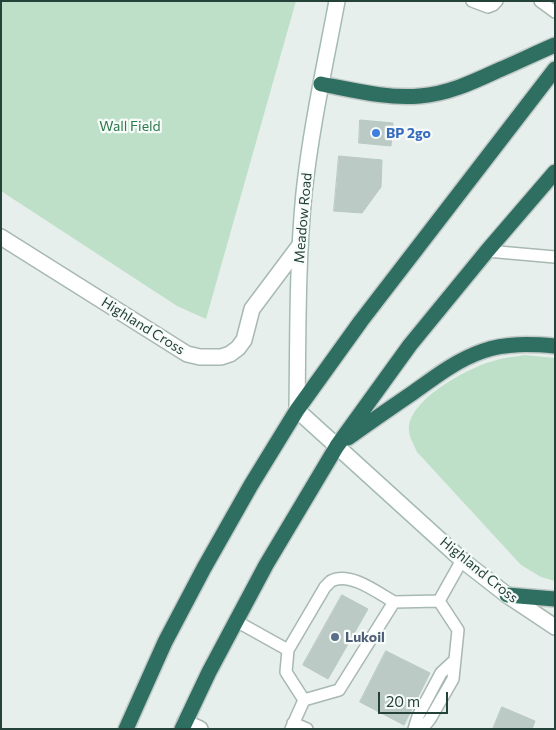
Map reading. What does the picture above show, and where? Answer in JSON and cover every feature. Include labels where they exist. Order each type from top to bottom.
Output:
[{"type":"highway","points":[[321,84],[383,95],[419,96],[436,94],[468,85],[555,45]]},
{"type":"highway","points":[[126,729],[165,642],[199,577],[251,485],[297,410],[361,321],[555,69]]},
{"type":"highway","points":[[184,725],[209,672],[266,565],[337,446],[410,345],[555,172]]},
{"type":"highway","points":[[337,446],[445,369],[465,358],[500,346],[535,344],[555,346]]},
{"type":"highway","points":[[508,595],[555,599]]},
{"type":"main road","name":"Meadow Road","points":[[297,410],[300,245],[308,159],[337,1]]},
{"type":"main road","name":"Highland Cross","points":[[1,237],[187,354],[212,357],[230,354],[238,348],[244,340],[252,309],[300,245]]},
{"type":"main road","name":"Highland Cross","points":[[297,410],[462,560],[508,595],[555,627]]},
{"type":"main road","points":[[184,725],[200,729]]},
{"type":"lane","points":[[472,1],[488,7],[497,1]]},
{"type":"lane","points":[[540,1],[555,12]]},
{"type":"lane","points":[[487,251],[555,257]]},
{"type":"lane","points":[[438,601],[462,560]]},
{"type":"lane","points":[[304,700],[286,672],[288,650],[325,587],[332,580],[354,579],[394,602],[438,601]]},
{"type":"lane","points":[[422,729],[430,719],[453,679],[458,630],[438,601]]},
{"type":"lane","points":[[307,729],[292,726],[304,700],[340,690],[394,602]]},
{"type":"lane","points":[[236,621],[288,650]]},
{"type":"lane","points":[[414,729],[418,716],[441,673],[455,660]]},
{"type":"green space","name":"Wall Field","points":[[1,1],[296,1],[206,319],[177,306],[1,191]]},
{"type":"green space","points":[[524,355],[555,358],[555,581],[541,577],[521,565],[417,452],[409,433],[411,419],[417,408],[427,398],[453,379],[480,366]]},
{"type":"building","name":"BP 2go","points":[[360,120],[393,123],[391,146],[359,143]]},
{"type":"building","points":[[339,156],[382,160],[381,187],[362,213],[334,211]]},
{"type":"building","name":"Lukoil","points":[[342,595],[368,609],[328,679],[303,665]]},
{"type":"building","points":[[386,651],[430,673],[404,725],[360,702]]},
{"type":"building","points":[[502,707],[535,721],[532,729],[493,729]]},
{"type":"place","name":"BP 2go","points":[[376,133]]},
{"type":"place","name":"Lukoil","points":[[335,637]]}]
